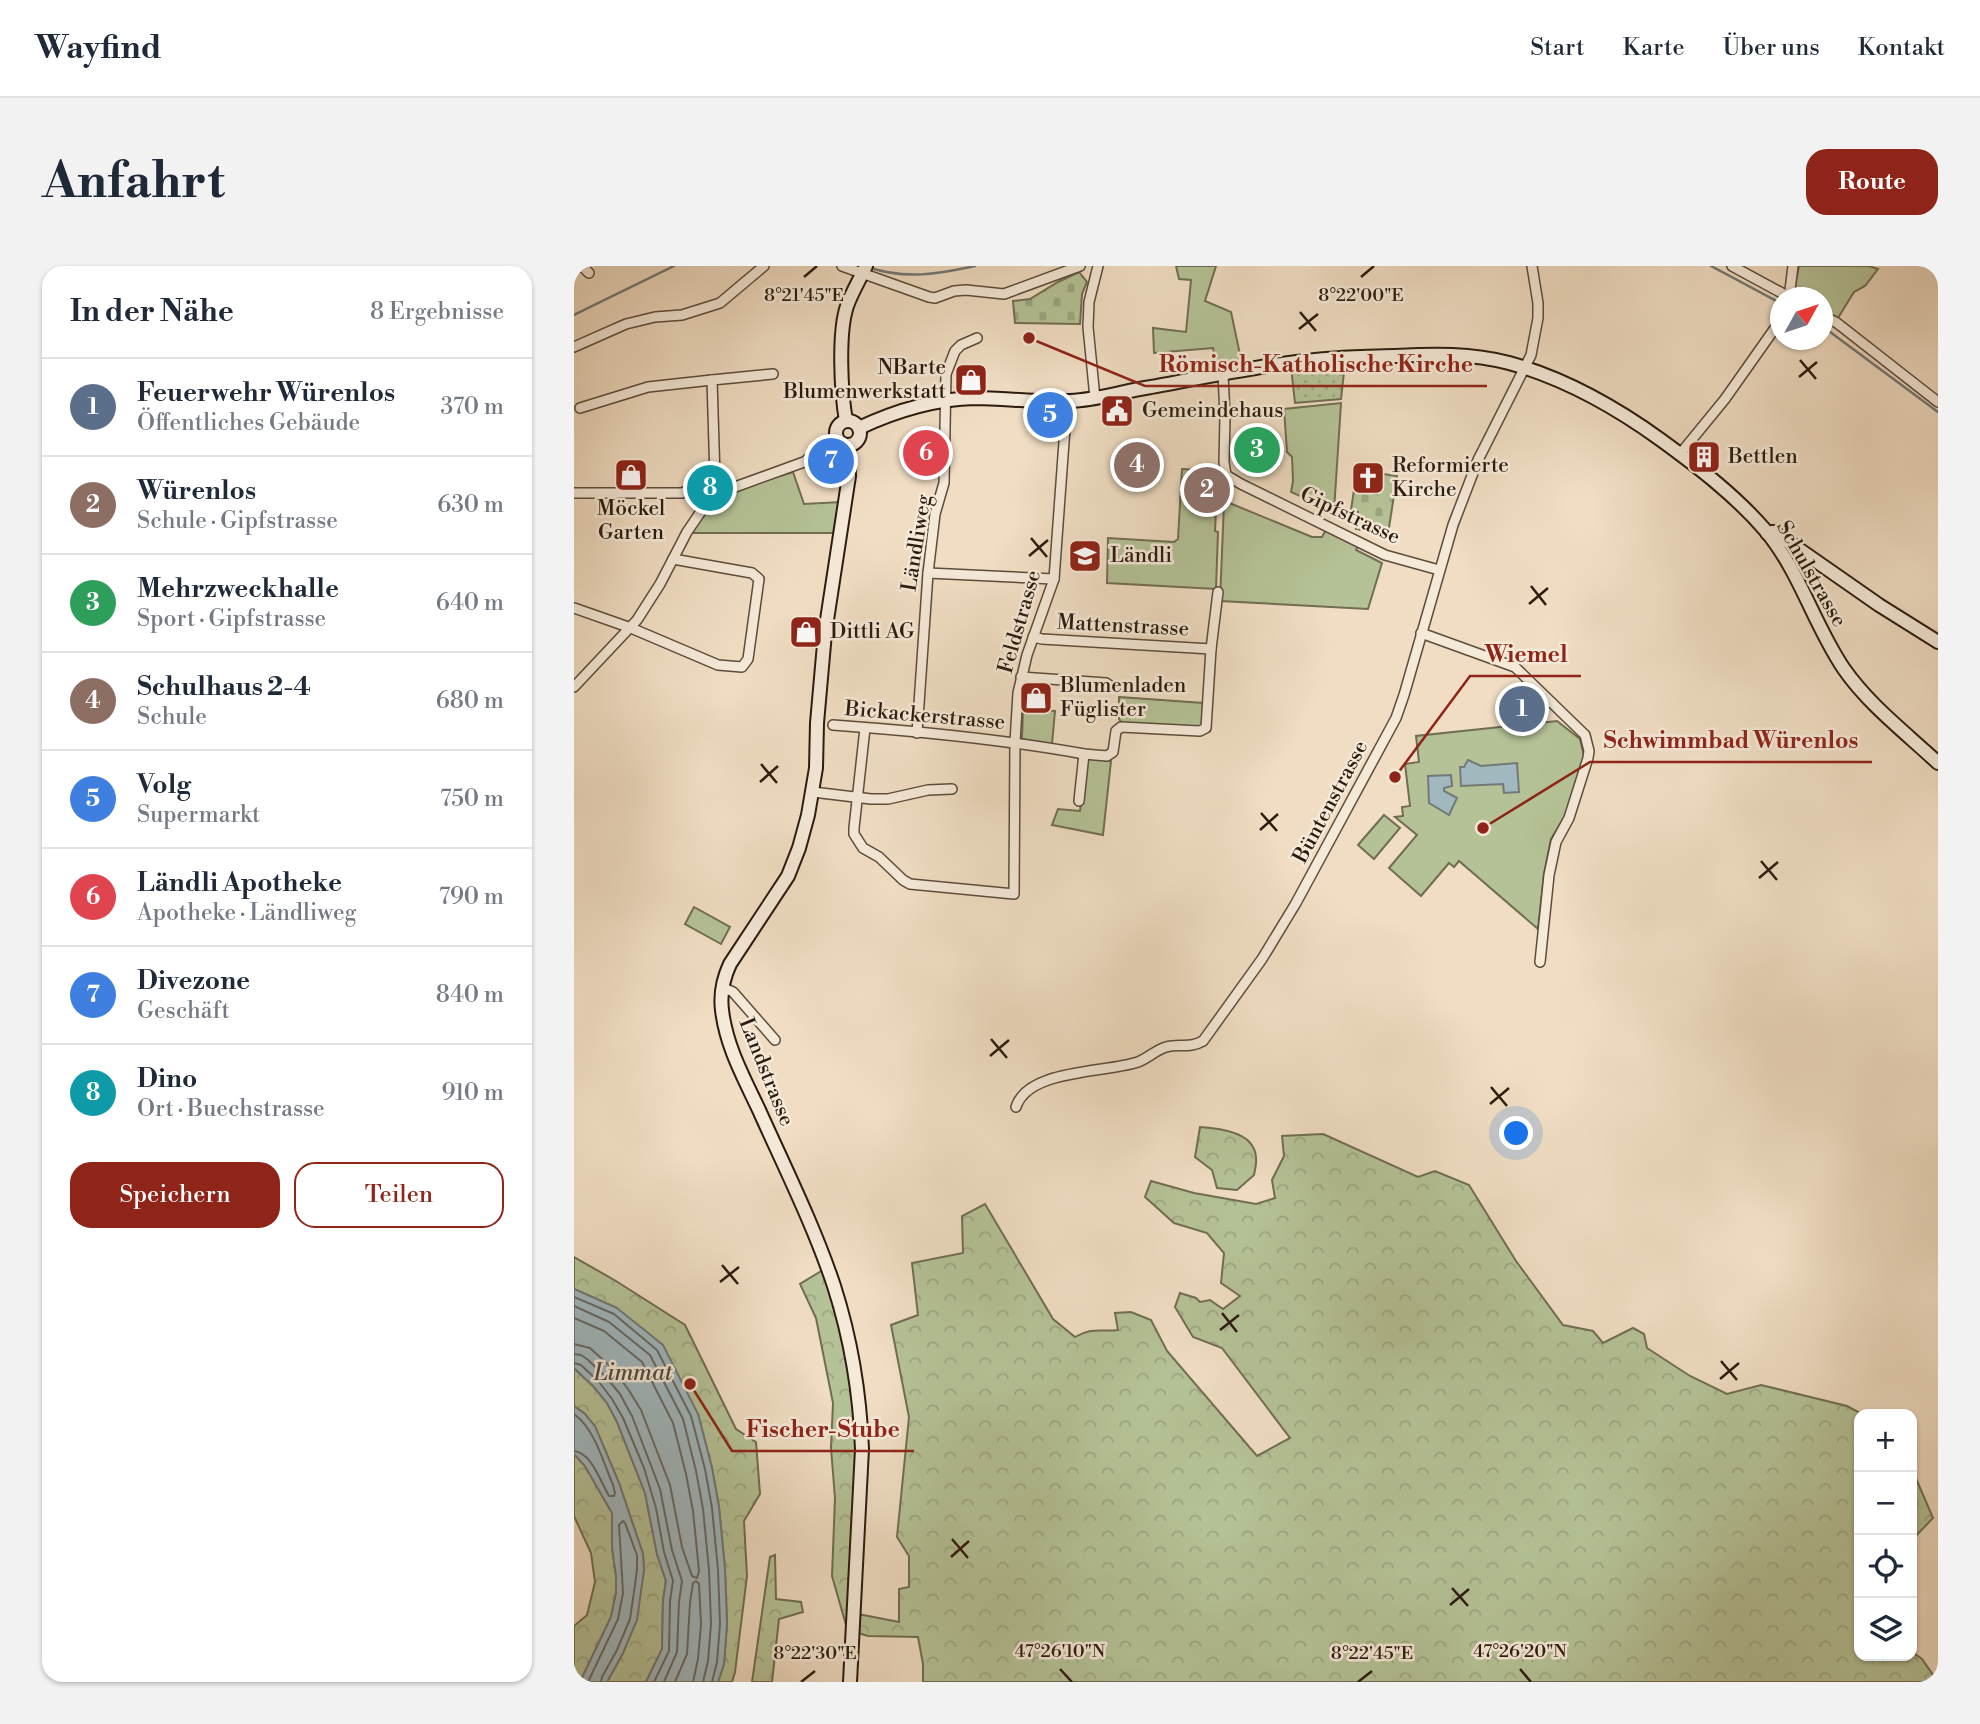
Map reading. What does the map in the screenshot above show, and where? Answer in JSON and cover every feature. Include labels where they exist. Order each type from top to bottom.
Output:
[{"type":"main road","points":[[846,421],[842,361],[845,315],[848,304],[866,272]]},
{"type":"main road","name":"Schulstrasse","points":[[859,428],[899,412],[944,400],[986,398],[1067,401],[1096,398],[1285,363],[1434,354],[1475,357],[1524,368],[1568,385],[1631,419],[1680,454],[1735,500],[1767,533],[1845,670],[1875,704],[1938,763]]},
{"type":"main road","points":[[842,422],[854,422],[859,428],[858,439],[848,445],[836,437],[836,428],[842,422]]},
{"type":"main road","name":"Landstrasse","points":[[848,445],[849,476],[825,632],[813,792],[792,867],[778,893],[730,964],[722,987],[722,1010],[732,1052],[825,1260],[843,1315],[854,1369],[862,1449],[850,1682]]},
{"type":"main road","points":[[1767,533],[1773,532],[1780,536],[1879,605],[1938,642]]},
{"type":"street","points":[[574,347],[626,324],[655,317],[682,315],[720,303],[764,266]]},
{"type":"street","points":[[842,266],[866,272],[929,298],[966,289],[1004,294],[1080,266]]},
{"type":"street","points":[[1096,398],[1088,327],[1090,294],[1098,266]]},
{"type":"street","name":"Büntenstrasse","points":[[1016,1107],[1019,1097],[1042,1083],[1063,1076],[1139,1062],[1169,1046],[1194,1046],[1203,1041],[1262,958],[1296,903],[1392,726],[1404,695],[1452,525],[1485,444],[1531,355],[1538,318],[1537,288],[1532,266]]},
{"type":"street","points":[[1732,266],[1771,287]]},
{"type":"street","points":[[1790,287],[1793,266]]},
{"type":"street","points":[[1833,321],[1938,402]]},
{"type":"street","points":[[1680,454],[1725,399],[1770,335]]},
{"type":"street","name":"Ländliweg","points":[[917,733],[928,573],[935,514],[943,489],[946,374],[955,351],[961,345],[977,338]]},
{"type":"street","points":[[580,408],[648,387],[773,374]]},
{"type":"street","name":"Gipfstrasse","points":[[1223,374],[1226,475],[1385,555],[1439,570]]},
{"type":"street","points":[[712,380],[715,478]]},
{"type":"street","name":"Feldstrasse","points":[[857,798],[854,834],[863,848],[879,857],[903,880],[919,886],[1014,894],[1014,741],[1021,677],[1054,579],[1067,401]]},
{"type":"street","points":[[574,687],[631,628],[660,584],[695,518],[713,499],[726,491],[804,462],[824,442],[836,437]]},
{"type":"street","points":[[715,478],[726,491]]},
{"type":"street","points":[[574,493],[682,493],[715,478]]},
{"type":"street","points":[[574,608],[631,628],[718,665],[742,667],[748,659],[759,579],[752,573],[673,559]]},
{"type":"street","points":[[928,573],[1054,579]]},
{"type":"street","name":"Mattenstrasse","points":[[1084,754],[1107,756],[1113,752],[1116,731],[1121,727],[1200,731],[1206,728],[1217,592]]},
{"type":"street","points":[[1421,633],[1515,667],[1585,735],[1588,758],[1569,818],[1556,842],[1549,876],[1541,962]]},
{"type":"street","name":"Mattenstrasse","points":[[1033,637],[1211,649]]},
{"type":"street","points":[[1021,677],[1106,683],[1112,687]]},
{"type":"street","name":"Bickackerstrasse","points":[[832,725],[1014,741],[1084,754]]},
{"type":"street","points":[[857,798],[864,728]]},
{"type":"street","points":[[1079,801],[1084,754]]},
{"type":"street","points":[[813,792],[888,799],[928,790],[952,789]]},
{"type":"street","points":[[722,987],[733,992],[775,1040]]},
{"type":"green space","points":[[1176,266],[1216,266],[1205,301],[1231,312],[1242,364],[1217,370],[1213,348],[1154,353],[1153,328],[1186,332],[1191,280],[1179,279]]},
{"type":"green space","points":[[1799,266],[1869,266],[1878,269],[1865,286],[1854,292],[1838,318],[1833,315],[1833,287],[1795,287]]},
{"type":"green space","points":[[1079,272],[1087,282],[1082,294],[1080,324],[1015,323],[1013,301],[1030,299]]},
{"type":"green space","points":[[1345,363],[1341,399],[1295,403],[1291,367]]},
{"type":"green space","points":[[1341,403],[1334,511],[1291,492],[1292,457],[1287,452],[1284,409]]},
{"type":"green space","points":[[1182,469],[1218,471],[1216,589],[1107,583],[1108,538],[1174,542],[1178,539]]},
{"type":"green space","points":[[793,472],[804,504],[841,502],[835,533],[692,533],[702,516],[723,498],[745,487]]},
{"type":"green space","points":[[1383,474],[1397,476],[1388,534],[1356,529],[1358,512],[1351,510],[1354,490],[1377,494]]},
{"type":"green space","points":[[1224,503],[1312,537],[1322,537],[1327,528],[1359,544],[1356,550],[1382,563],[1368,609],[1220,601]]},
{"type":"green space","points":[[1119,697],[1203,703],[1202,725],[1122,723],[1119,719]]},
{"type":"green space","points":[[1023,709],[1055,711],[1052,744],[1022,739]]},
{"type":"green space","points":[[1557,721],[1580,739],[1584,756],[1566,814],[1551,839],[1538,929],[1459,861],[1454,867],[1449,863],[1421,896],[1389,868],[1417,835],[1395,817],[1403,816],[1402,807],[1410,806],[1405,764],[1419,762],[1416,736]]},
{"type":"green space","points":[[1087,758],[1111,761],[1103,835],[1052,825],[1058,809],[1080,811]]},
{"type":"green space","points":[[1384,815],[1400,828],[1374,859],[1358,845]]},
{"type":"green space","points":[[694,907],[730,927],[721,944],[685,924]]},
{"type":"green space","points":[[1200,1127],[1237,1134],[1244,1137],[1255,1150],[1254,1175],[1237,1190],[1217,1188],[1212,1170],[1195,1157]]},
{"type":"green space","points":[[1323,1134],[1418,1177],[1435,1171],[1469,1185],[1516,1261],[1563,1325],[1593,1331],[1603,1343],[1633,1328],[1644,1334],[1647,1348],[1690,1376],[1727,1394],[1761,1385],[1854,1410],[1854,1661],[1917,1661],[1917,1656],[1938,1682],[923,1682],[918,1637],[868,1636],[858,1633],[858,1614],[899,1622],[899,1589],[909,1587],[909,1556],[897,1537],[909,1417],[891,1325],[918,1315],[912,1263],[963,1253],[962,1216],[985,1204],[1053,1319],[1075,1337],[1091,1331],[1118,1330],[1115,1313],[1131,1312],[1151,1320],[1167,1351],[1257,1456],[1290,1438],[1222,1348],[1193,1337],[1175,1307],[1180,1293],[1200,1302],[1210,1300],[1223,1309],[1240,1296],[1221,1283],[1224,1253],[1207,1233],[1174,1223],[1145,1197],[1151,1181],[1194,1193],[1256,1204],[1275,1198],[1272,1180],[1284,1156],[1282,1136]]},
{"type":"green space","points":[[574,1257],[685,1325],[736,1429],[756,1442],[760,1494],[744,1521],[747,1576],[732,1682],[718,1682],[724,1664],[727,1624],[725,1569],[719,1507],[698,1414],[617,1308],[574,1289]]},
{"type":"green space","points":[[823,1270],[838,1313],[854,1387],[857,1430],[848,1632],[832,1576],[835,1498],[831,1448],[833,1403],[816,1318],[800,1284]]},
{"type":"green space","points":[[574,1368],[607,1403],[617,1422],[645,1493],[657,1554],[666,1581],[662,1649],[646,1682],[607,1682],[623,1653],[636,1620],[644,1570],[643,1554],[619,1483],[600,1438],[585,1414],[574,1406]]},
{"type":"green space","points":[[574,1454],[585,1466],[612,1513],[612,1547],[616,1576],[611,1617],[580,1682],[574,1682],[574,1626],[587,1615],[595,1582],[591,1553],[574,1516]]},
{"type":"green space","points":[[1917,1481],[1933,1518],[1917,1535]]},
{"type":"green space","points":[[775,1555],[776,1599],[801,1602],[803,1612],[779,1619],[772,1682],[752,1682],[770,1557]]},
{"type":"water","points":[[1468,760],[1481,766],[1517,763],[1519,792],[1504,793],[1503,784],[1461,786],[1460,767],[1464,767]]},
{"type":"water","points":[[1451,775],[1452,786],[1444,788],[1444,791],[1457,798],[1449,815],[1429,803],[1428,776]]},
{"type":"water","name":"Limmat","points":[[574,1289],[617,1308],[663,1345],[698,1414],[719,1507],[725,1569],[727,1624],[724,1664],[718,1682],[646,1682],[662,1649],[666,1581],[657,1554],[645,1493],[617,1422],[607,1403],[574,1368]]},
{"type":"water","name":"Limmat","points":[[574,1406],[595,1426],[619,1483],[643,1554],[644,1570],[637,1620],[607,1682],[580,1682],[611,1617],[616,1576],[612,1547],[612,1513],[585,1466],[574,1454]]},
{"type":"waterway","points":[[574,315],[674,266]]},
{"type":"waterway","points":[[868,267],[908,275],[975,266]]},
{"type":"waterway","points":[[1711,266],[1770,298]]},
{"type":"waterway","points":[[1833,334],[1938,412]]},
{"type":"place","name":"Römisch-Katholische Kirche","points":[[1029,338]]},
{"type":"place","name":"NBarte Blumenwerkstatt","points":[[971,380]]},
{"type":"place","name":"Gemeindehaus","points":[[1117,411]]},
{"type":"place","name":"Volg","points":[[1050,415]]},
{"type":"place","name":"Mehrzweckhalle","points":[[1257,450]]},
{"type":"place","name":"Ländli Apotheke","points":[[926,453]]},
{"type":"place","name":"Bettlen","points":[[1704,457]]},
{"type":"place","name":"Divezone","points":[[831,461]]},
{"type":"place","name":"Schulhaus 2-4","points":[[1137,465]]},
{"type":"place","name":"Möckel Garten","points":[[631,475]]},
{"type":"place","name":"Reformierte Kirche","points":[[1368,478]]},
{"type":"place","name":"Dino","points":[[710,488]]},
{"type":"place","name":"Würenlos","points":[[1207,490]]},
{"type":"place","name":"Ländli","points":[[1085,556]]},
{"type":"place","name":"Dittli AG","points":[[806,632]]},
{"type":"place","name":"Blumenladen Füglister","points":[[1036,698]]},
{"type":"place","name":"Feuerwehr Würenlos","points":[[1522,709]]},
{"type":"place","name":"Wiemel","points":[[1395,777]]},
{"type":"place","name":"Schwimmbad Würenlos","points":[[1483,828]]},
{"type":"place","name":"Fischer-Stube","points":[[690,1384]]}]
